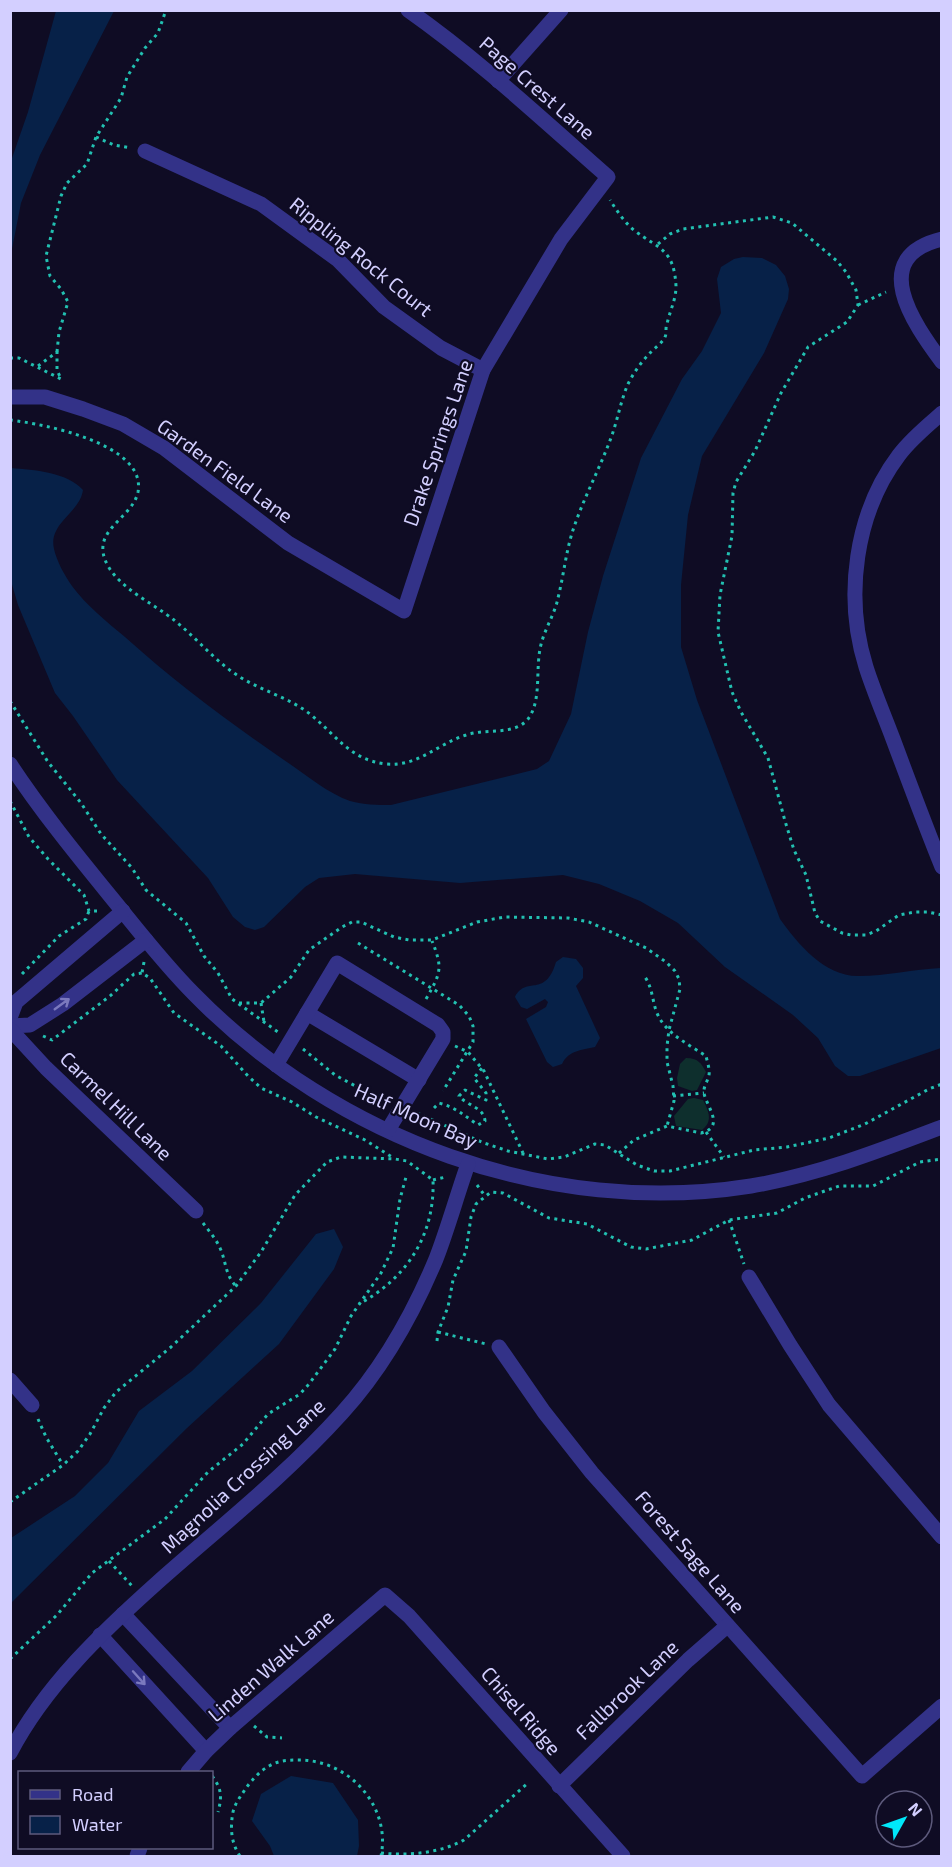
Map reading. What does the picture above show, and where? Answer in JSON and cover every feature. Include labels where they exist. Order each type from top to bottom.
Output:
[{"type":"street","name":"Page Crest Lane","points":[[408,10],[437,30],[498,81],[604,181]]},
{"type":"street","points":[[498,81],[561,10]]},
{"type":"street","name":"Rippling Rock Court","points":[[146,152],[261,204],[338,260],[384,307],[441,348],[483,370]]},
{"type":"street","name":"Drake Springs Lane","points":[[404,611],[483,370],[561,239],[604,181]]},
{"type":"street","points":[[942,239],[926,243],[914,251],[903,264],[900,274],[901,286],[909,311],[942,362]]},
{"type":"street","name":"Garden Field Lane","points":[[10,397],[45,397],[123,424],[164,448],[288,543],[404,611]]},
{"type":"street","points":[[942,413],[899,455],[880,486],[867,515],[854,588],[858,629],[866,666],[942,867]]},
{"type":"street","name":"Half Moon Bay","points":[[10,764],[33,799],[146,940],[194,994],[233,1029],[276,1065],[350,1112],[468,1164],[543,1182],[597,1191],[651,1194],[708,1191],[751,1186],[795,1177],[863,1157],[942,1127]]},
{"type":"street","points":[[10,1018],[16,1002],[123,911]]},
{"type":"street","points":[[10,1028],[30,1025],[63,1004],[146,940]]},
{"type":"street","points":[[276,1065],[337,963],[438,1025],[443,1032],[444,1039],[388,1130]]},
{"type":"street","points":[[307,1013],[419,1080]]},
{"type":"street","name":"Carmel Hill Lane","points":[[10,1028],[46,1068],[196,1211]]},
{"type":"street","name":"Magnolia Crossing Lane","points":[[10,1753],[41,1705],[70,1667],[100,1635],[284,1471],[343,1412],[382,1361],[403,1326],[428,1276],[468,1164]]},
{"type":"street","points":[[749,1277],[830,1405],[942,1538]]},
{"type":"street","name":"Forest Sage Lane","points":[[499,1347],[544,1412],[592,1473],[862,1776],[942,1706]]},
{"type":"street","points":[[10,1380],[32,1405]]},
{"type":"street","name":"Linden Walk Lane","points":[[190,1771],[230,1728],[385,1595]]},
{"type":"street","name":"Chisel Ridge","points":[[385,1595],[409,1616],[623,1857]]},
{"type":"street","points":[[123,1614],[230,1728]]},
{"type":"street","name":"Fallbrook Lane","points":[[559,1786],[688,1660],[727,1626]]},
{"type":"street","points":[[100,1635],[206,1751]]},
{"type":"path","points":[[10,358],[20,358],[61,379],[57,370],[57,352],[59,332],[68,302],[50,276],[46,256],[61,196],[67,183],[87,164],[96,137],[121,98],[127,77],[145,48],[158,33],[165,10]]},
{"type":"path","points":[[96,137],[114,145],[146,152]]},
{"type":"path","points":[[10,420],[72,432],[102,445],[123,459],[137,475],[138,490],[134,503],[111,527],[104,541],[103,556],[118,580],[175,621],[228,669],[309,714],[358,757],[371,762],[391,764],[409,762],[424,758],[452,740],[469,734],[510,730],[518,727],[534,708],[542,641],[558,600],[573,528],[613,434],[628,384],[640,364],[665,337],[666,327],[675,303],[674,270],[667,254],[658,244],[632,228],[604,181]]},
{"type":"path","points":[[658,244],[670,234],[683,229],[773,217],[783,219],[801,230],[837,261],[856,290],[858,305]]},
{"type":"path","points":[[901,286],[858,305],[847,322],[808,347],[781,393],[755,451],[736,482],[733,493],[732,536],[720,595],[718,632],[732,692],[768,758],[784,821],[806,875],[815,913],[820,921],[842,933],[866,935],[899,915],[928,912],[942,915]]},
{"type":"path","points":[[38,366],[57,352]]},
{"type":"path","points":[[10,701],[48,762],[81,803],[100,834],[132,868],[146,890],[186,923],[204,956],[213,965],[224,986],[237,1003],[312,1055],[335,1076],[484,1143],[548,1159],[564,1157],[595,1144],[605,1145],[637,1165],[654,1171],[670,1171],[754,1150],[787,1147],[829,1138],[866,1124],[942,1084]]},
{"type":"path","points":[[10,801],[29,837],[84,895],[89,911],[86,919],[59,936],[15,980]]},
{"type":"path","points":[[89,911],[123,911]]},
{"type":"path","points":[[237,1003],[261,1003],[291,977],[309,950],[352,922],[362,921],[394,937],[409,940],[432,940],[477,922],[505,918],[568,918],[589,922],[646,948],[675,971],[679,979],[680,989],[669,1030],[667,1062],[674,1101],[667,1126]]},
{"type":"path","points":[[417,1013],[439,974],[441,964],[432,940]]},
{"type":"path","points":[[52,1040],[110,996],[134,974],[142,973]]},
{"type":"path","points":[[619,1153],[634,1140],[667,1126],[701,1133],[706,1132],[713,1123],[714,1116],[704,1093],[709,1075],[706,1056],[669,1030],[656,1011],[650,985],[645,977]]},
{"type":"path","points":[[261,1003],[261,1013],[265,1023]]},
{"type":"path","points":[[444,1039],[468,1052],[482,1068],[523,1153]]},
{"type":"path","points":[[434,1108],[439,1103],[449,1106],[478,1125],[483,1124],[485,1116],[480,1110],[462,1101],[459,1096],[465,1090],[486,1100],[486,1093],[474,1078],[482,1068]]},
{"type":"path","points":[[673,1096],[704,1093]]},
{"type":"path","points":[[706,1132],[724,1157]]},
{"type":"path","points":[[10,1502],[63,1465],[78,1451],[116,1392],[171,1347],[236,1286],[261,1252],[295,1195],[327,1162],[341,1157],[407,1161],[433,1180],[433,1210],[421,1244],[408,1265],[372,1297],[359,1304]]},
{"type":"path","points":[[437,1341],[438,1332],[448,1307],[453,1280],[466,1251],[471,1217],[476,1204],[491,1192],[503,1193],[549,1218],[587,1224],[631,1247],[646,1249],[692,1240],[729,1220],[777,1213],[805,1198],[839,1186],[873,1185],[920,1162],[942,1159]]},
{"type":"path","points":[[10,1659],[57,1615],[83,1582],[165,1519],[208,1472],[243,1444],[268,1414],[300,1394],[335,1349],[359,1304],[381,1273],[393,1248],[400,1199],[406,1177]]},
{"type":"path","points":[[196,1211],[219,1247],[225,1260],[225,1270],[236,1286]]},
{"type":"path","points":[[729,1220],[749,1277]]},
{"type":"path","points":[[438,1332],[499,1347]]},
{"type":"path","points":[[32,1405],[46,1437],[63,1465]]},
{"type":"path","points":[[109,1561],[141,1597]]},
{"type":"path","points":[[245,1715],[260,1733],[267,1737],[282,1738]]},
{"type":"path","points":[[240,1857],[235,1849],[232,1836],[235,1804],[261,1772],[285,1760],[313,1760],[335,1767],[351,1777],[368,1794],[379,1814],[383,1836],[381,1855],[408,1854],[454,1845],[464,1840],[529,1782]]},
{"type":"path","points":[[213,1778],[222,1798],[218,1812]]},
{"type":"green space","points":[[686,1058],[699,1062],[706,1072],[697,1090],[692,1091],[678,1086],[680,1064]]},
{"type":"green space","points":[[688,1099],[703,1100],[709,1116],[708,1123],[702,1130],[676,1126],[674,1116]]},
{"type":"water","points":[[56,11],[114,11],[40,155],[21,203],[11,254],[11,161],[28,112]]},
{"type":"water","points":[[762,258],[776,265],[785,276],[789,289],[788,299],[764,353],[702,456],[688,515],[681,585],[681,647],[697,700],[780,919],[795,939],[814,957],[835,971],[847,975],[869,976],[941,968],[941,1048],[860,1076],[848,1076],[835,1066],[818,1038],[793,1015],[725,967],[678,923],[640,901],[599,884],[563,875],[460,883],[355,874],[319,878],[305,887],[264,927],[255,930],[245,927],[233,917],[208,878],[117,780],[55,693],[18,605],[11,581],[11,468],[40,471],[59,476],[68,479],[83,490],[81,498],[60,525],[53,540],[59,564],[72,586],[90,607],[203,701],[263,746],[341,798],[355,802],[391,805],[537,769],[549,761],[571,714],[588,632],[603,576],[641,458],[682,379],[702,351],[721,313],[717,279],[721,267],[734,259]]},
{"type":"water","points":[[563,957],[576,959],[583,968],[583,978],[576,986],[600,1038],[595,1047],[572,1053],[562,1064],[553,1067],[547,1062],[526,1019],[546,1007],[548,1002],[545,999],[527,1009],[521,1007],[515,997],[524,987],[541,984],[546,980],[552,973],[556,962]]},
{"type":"water","points":[[334,1229],[343,1247],[334,1269],[279,1344],[187,1428],[11,1603],[11,1538],[75,1496],[108,1463],[139,1411],[192,1371],[261,1303],[316,1234]]},
{"type":"water","points":[[291,1776],[333,1783],[358,1820],[357,1856],[274,1856],[270,1846],[252,1821],[261,1794]]}]
